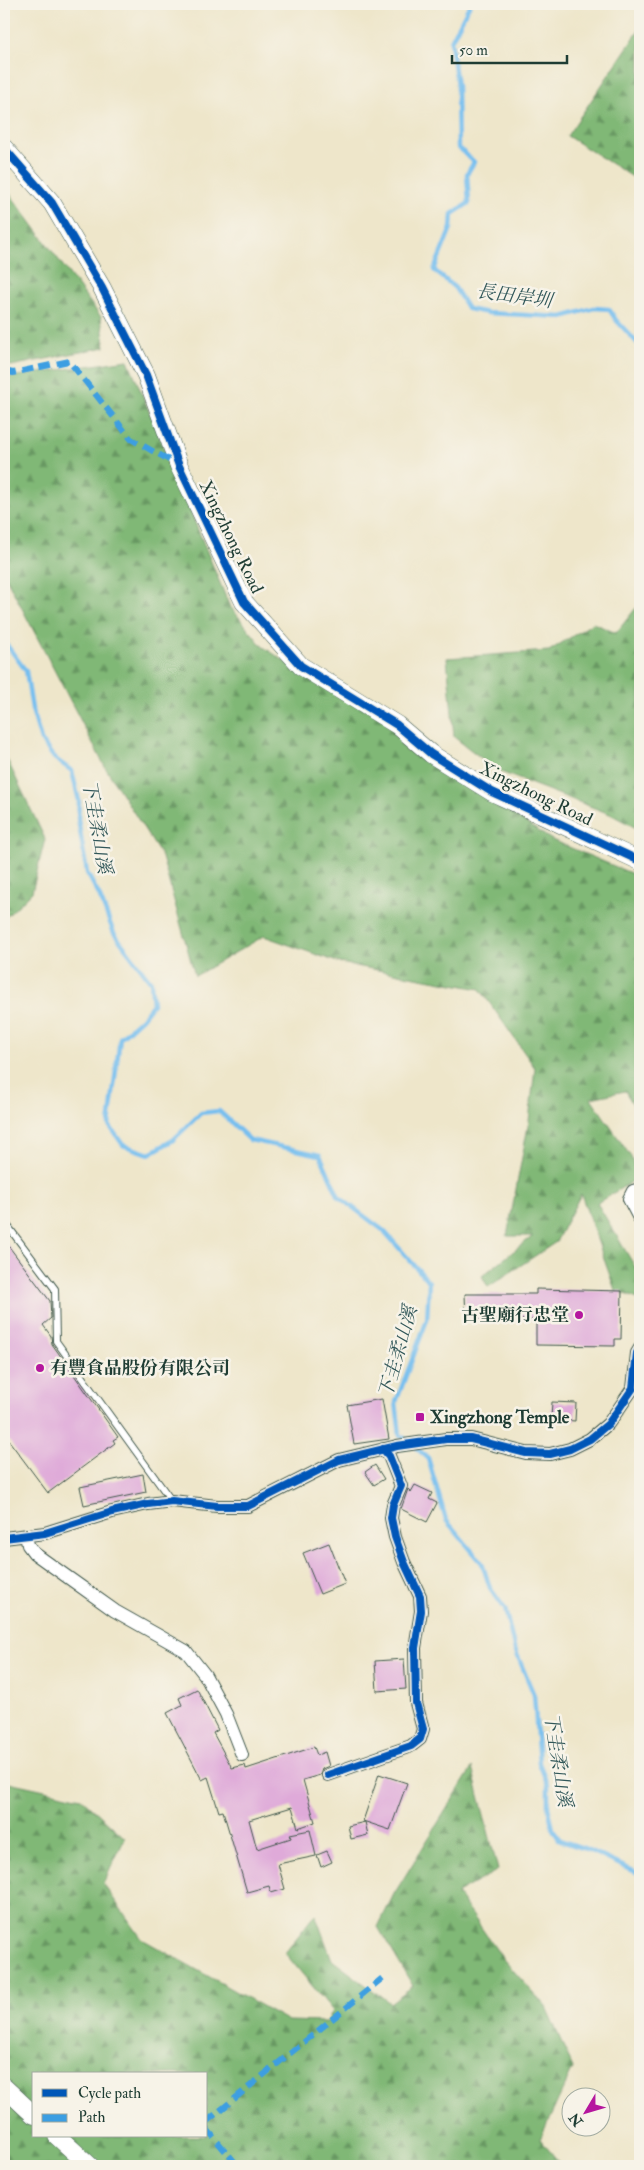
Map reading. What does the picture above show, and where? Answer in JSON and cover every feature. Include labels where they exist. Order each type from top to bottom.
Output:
[{"type":"street","name":"Xingzhong Road","points":[[4,148],[52,203],[102,288],[146,375],[180,466],[244,602],[301,666],[397,725],[431,754],[492,792],[640,860]]},
{"type":"street","points":[[640,1189],[633,1191],[629,1199],[640,1220]]},
{"type":"street","points":[[4,1538],[45,1533],[112,1512],[172,1501],[217,1506],[248,1506],[338,1460],[397,1446],[426,1442],[471,1440],[526,1453],[550,1454],[570,1449],[590,1439],[608,1424],[620,1408],[633,1388],[637,1353],[640,1348]]},
{"type":"street","points":[[328,1775],[411,1746],[420,1739],[423,1729],[416,1694],[415,1648],[421,1611],[420,1596],[395,1537],[391,1518],[393,1505],[401,1486],[389,1456],[383,1449]]},
{"type":"street","points":[[26,1535],[28,1545],[34,1553],[115,1610],[186,1652],[205,1675],[214,1690],[226,1714],[242,1755]]},
{"type":"street","points":[[4,2087],[32,2113]]},
{"type":"street","points":[[59,2138],[90,2166]]},
{"type":"lane","points":[[4,1222],[55,1289],[56,1341],[172,1501]]},
{"type":"green space","points":[[640,29],[640,180],[567,136]]},
{"type":"green space","points":[[4,186],[101,317],[105,347],[11,366],[4,362]]},
{"type":"green space","points":[[128,360],[229,605],[262,646],[295,668],[384,713],[459,779],[552,840],[640,877],[640,1116],[625,1091],[591,1098],[631,1157],[638,1178],[597,1203],[640,1275],[640,1300],[615,1290],[581,1194],[556,1242],[488,1287],[482,1276],[533,1236],[507,1236],[529,1121],[535,1068],[480,989],[340,963],[264,936],[195,976],[162,857],[105,767],[4,574],[4,378]]},
{"type":"green space","points":[[636,608],[640,610],[640,830],[610,814],[498,771],[454,737],[447,658],[549,651],[593,623],[616,633]]},
{"type":"green space","points":[[4,753],[45,839],[32,892],[4,919]]},
{"type":"green space","points":[[472,1768],[498,1870],[457,1893],[503,1959],[546,2007],[573,2068],[562,2088],[540,2139],[562,2166],[4,2166],[4,1781],[81,1798],[125,1838],[103,1884],[142,1939],[288,2021],[326,2022],[333,2011],[285,1953],[315,1914],[332,1960],[390,2003],[413,1986],[378,1927],[394,1894]]},
{"type":"building","name":"有豐食品股份有限公司","points":[[4,1240],[50,1301],[51,1318],[43,1325],[51,1336],[52,1344],[118,1437],[113,1440],[115,1443],[48,1493],[4,1434]]},
{"type":"building","name":"古聖廟行忠堂","points":[[536,1289],[622,1291],[621,1339],[615,1339],[615,1346],[536,1345],[536,1320],[466,1320],[465,1294],[536,1294]]},
{"type":"building","points":[[382,1399],[389,1439],[354,1444],[347,1405]]},
{"type":"building","points":[[552,1402],[576,1403],[575,1421],[551,1419]]},
{"type":"building","points":[[375,1465],[384,1479],[374,1485],[365,1472]]},
{"type":"building","points":[[143,1474],[146,1492],[84,1505],[80,1487]]},
{"type":"building","points":[[415,1485],[432,1493],[429,1499],[437,1503],[427,1522],[401,1509],[408,1489],[411,1492]]},
{"type":"building","points":[[329,1543],[345,1584],[320,1594],[303,1553]]},
{"type":"building","points":[[404,1659],[406,1689],[377,1691],[375,1661]]},
{"type":"building","points":[[197,1689],[218,1730],[213,1733],[232,1768],[245,1765],[246,1769],[314,1747],[317,1755],[325,1752],[329,1766],[322,1769],[320,1775],[303,1780],[315,1822],[298,1828],[292,1807],[249,1820],[257,1849],[291,1838],[290,1834],[310,1830],[316,1856],[278,1864],[285,1889],[271,1893],[269,1886],[247,1892],[223,1811],[219,1812],[208,1777],[202,1780],[167,1713],[182,1705],[179,1698]]},
{"type":"building","points":[[379,1774],[407,1783],[390,1830],[363,1821]]},
{"type":"building","points":[[365,1822],[368,1835],[351,1839],[348,1826]]},
{"type":"building","points":[[327,1851],[332,1862],[321,1867],[317,1855]]},
{"type":"waterway","name":"長田岸圳","points":[[470,4],[451,41],[457,86],[458,147],[474,162],[467,174],[469,203],[452,214],[451,228],[434,270],[455,288],[468,309],[488,313],[562,317],[594,308],[609,309],[616,320],[640,346]]},
{"type":"waterway","name":"下圭柔山溪","points":[[4,641],[26,671],[32,709],[41,740],[54,758],[72,771],[79,801],[78,819],[87,873],[99,895],[114,933],[151,982],[153,1004],[142,1018],[120,1038],[109,1125],[123,1145],[149,1154],[173,1140],[201,1113],[219,1111],[250,1140],[320,1155],[339,1197],[384,1231],[429,1282],[427,1320],[396,1402],[400,1435],[408,1441]]},
{"type":"waterway","name":"下圭柔山溪","points":[[414,1446],[428,1458],[446,1520],[482,1563],[490,1588],[505,1609],[514,1647],[534,1695],[539,1763],[548,1785],[548,1807],[553,1829],[559,1839],[586,1849],[640,1874]]},
{"type":"marked path","points":[[4,371],[13,373],[69,361],[131,439],[178,465]]},
{"type":"marked path","points":[[208,2120],[385,1976]]},
{"type":"marked path","points":[[208,2130],[238,2166]]},
{"type":"cycle path","points":[[4,148],[52,203],[102,288],[146,375],[179,466],[244,602],[301,666],[397,725],[431,754],[492,792],[640,861]]},
{"type":"cycle path","points":[[4,1538],[45,1533],[112,1512],[148,1504],[172,1501],[217,1506],[248,1506],[339,1460],[397,1446],[446,1439],[471,1439],[526,1453],[550,1454],[570,1449],[590,1439],[608,1424],[620,1407],[633,1388],[637,1353],[640,1348]]},
{"type":"cycle path","points":[[328,1775],[411,1746],[420,1739],[423,1729],[416,1703],[415,1648],[421,1611],[420,1596],[395,1537],[391,1518],[393,1505],[401,1486],[389,1456],[383,1449]]},
{"type":"place","name":"古聖廟行忠堂","points":[[579,1315]]},
{"type":"place","name":"有豐食品股份有限公司","points":[[40,1368]]},
{"type":"place","name":"Xingzhong Temple","points":[[420,1417]]}]
